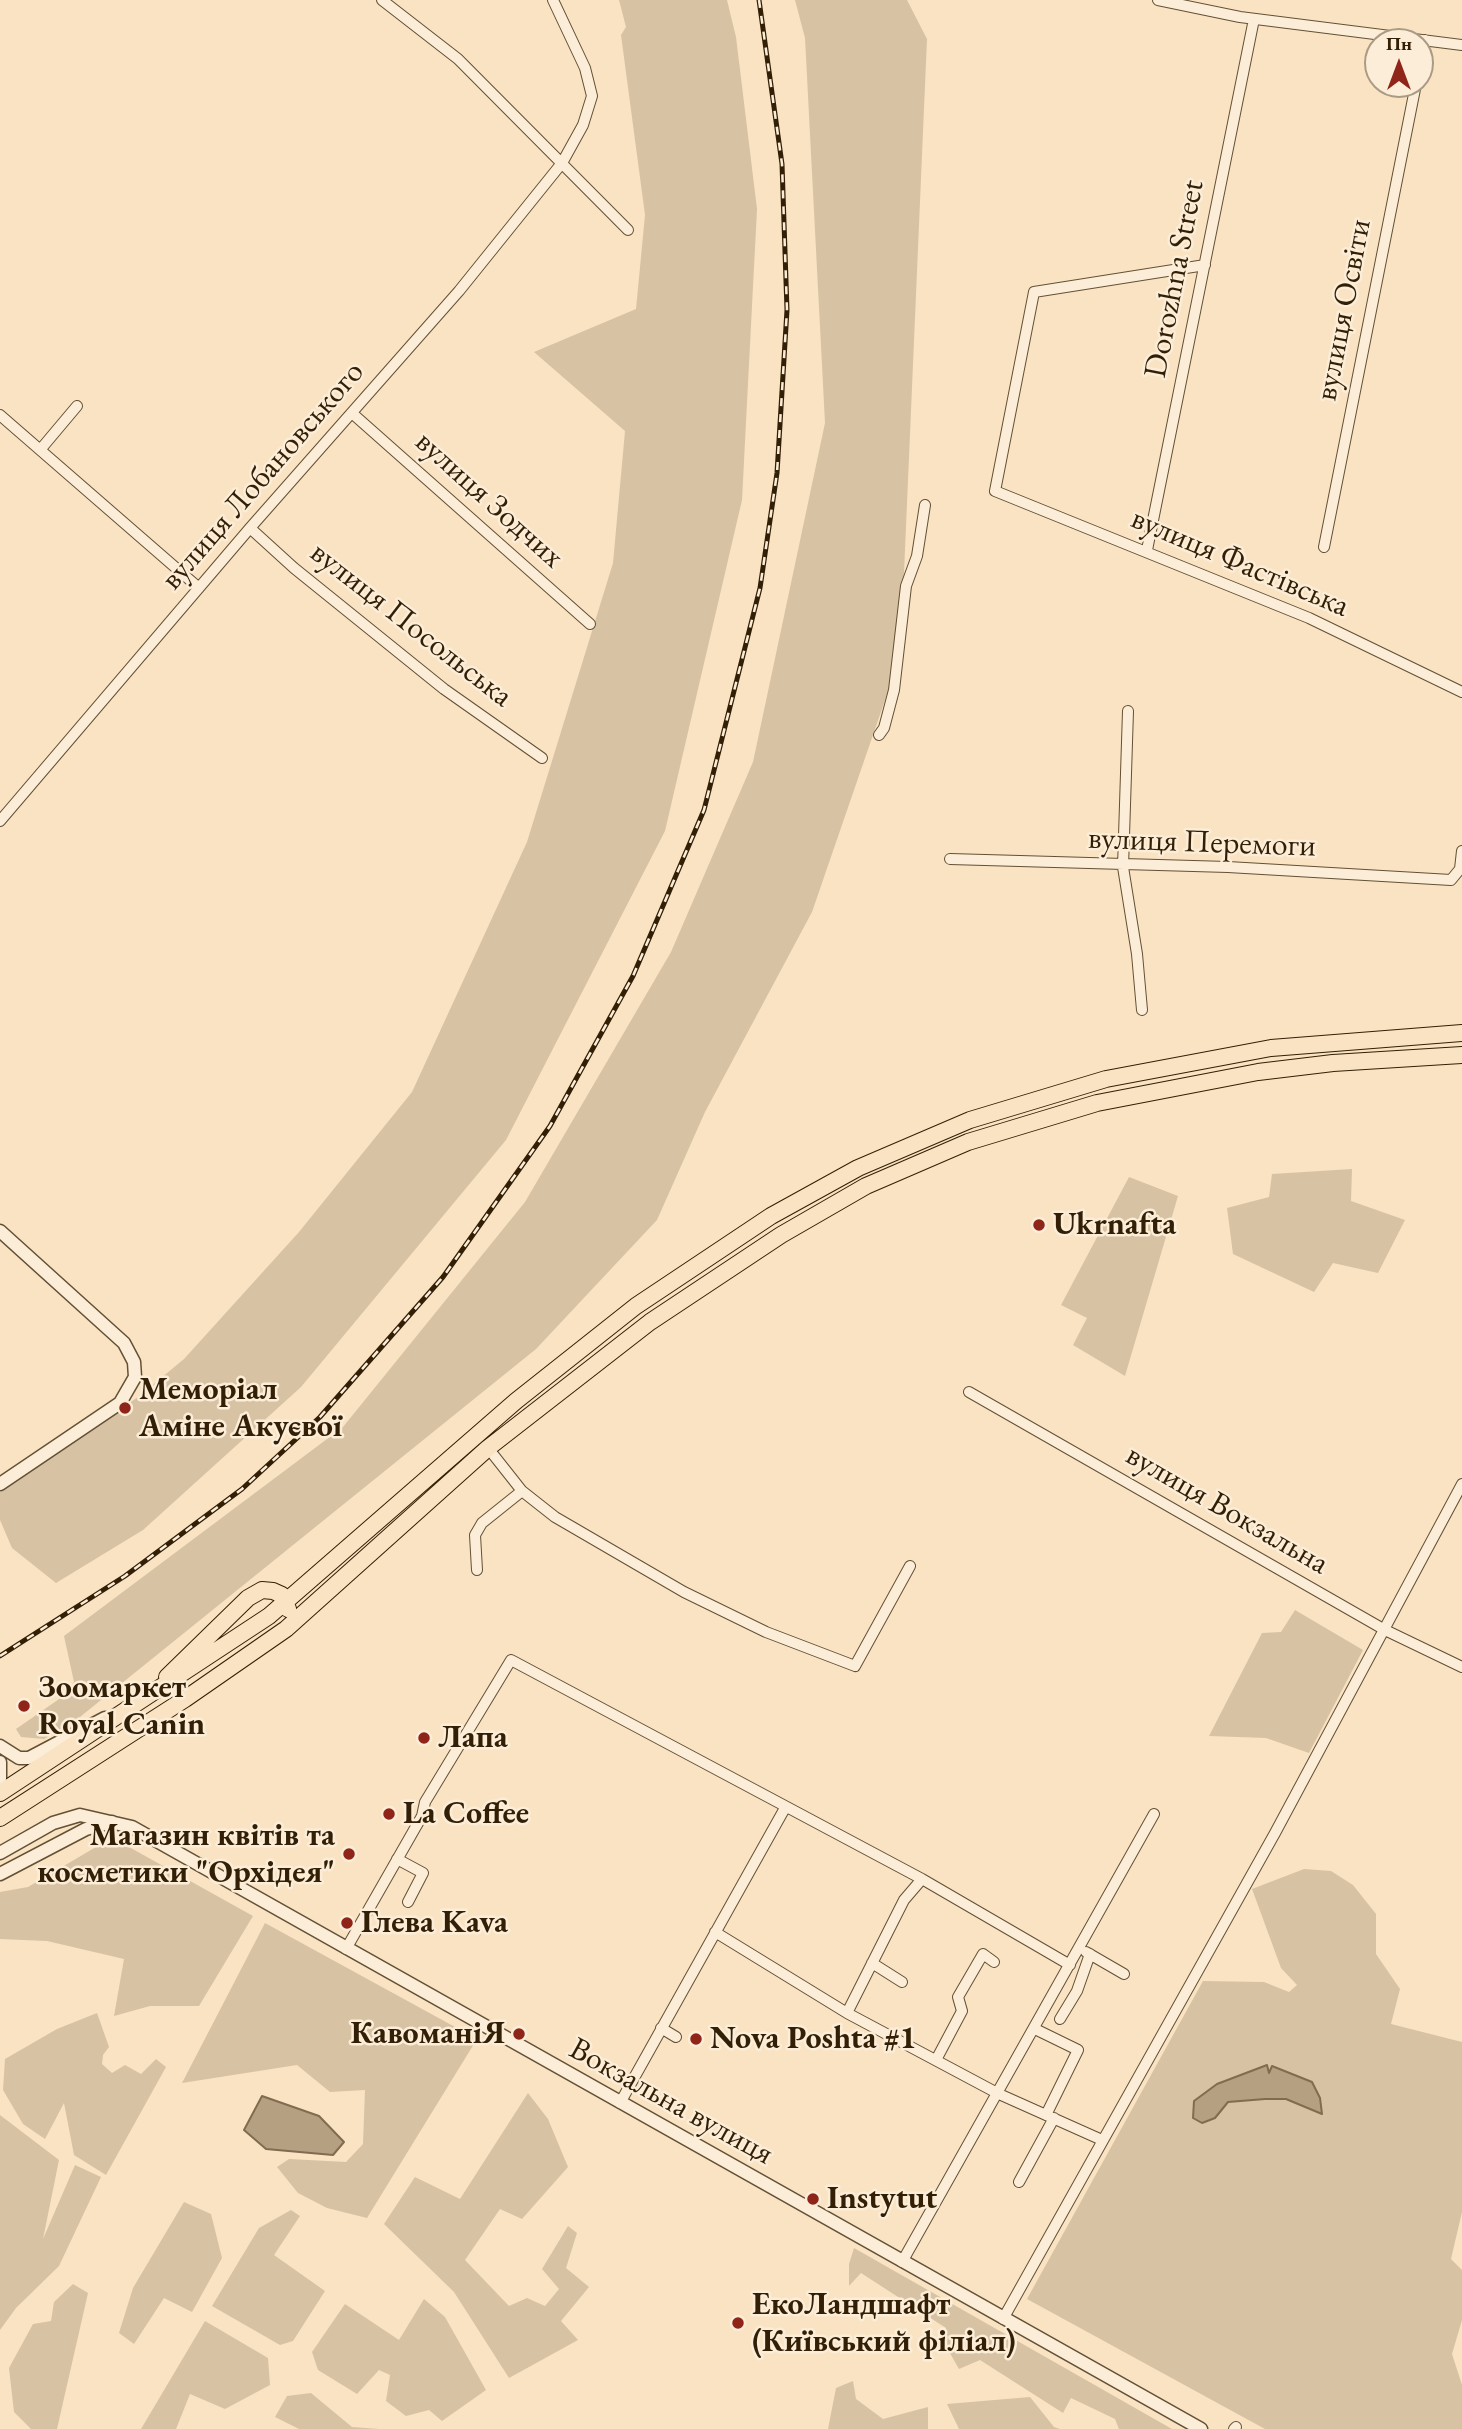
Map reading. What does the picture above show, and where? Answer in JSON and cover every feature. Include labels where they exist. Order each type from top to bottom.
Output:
[{"type":"highway","points":[[0,1793],[141,1703],[287,1601],[516,1401],[636,1306],[771,1216],[858,1168],[970,1120],[1106,1079],[1271,1048],[1462,1033]]},
{"type":"highway","points":[[0,1818],[185,1699],[286,1629],[488,1448],[650,1322],[781,1235],[866,1186],[968,1142],[1097,1103],[1179,1085],[1333,1063],[1462,1055]]},
{"type":"highway","points":[[141,1703],[248,1598],[262,1590],[273,1591],[287,1601]]},
{"type":"highway","points":[[286,1629],[287,1601]]},
{"type":"street","points":[[382,0],[458,59],[628,230]]},
{"type":"street","name":"вулиця Лобановського","points":[[0,821],[250,528],[354,414],[459,291],[562,163],[583,125],[592,96],[585,68],[553,0]]},
{"type":"street","points":[[1158,0],[1194,10],[1364,33]]},
{"type":"street","name":"Dorozhna Street","points":[[1147,550],[1254,19]]},
{"type":"street","points":[[1434,41],[1462,45]]},
{"type":"street","name":"вулиця Освіти","points":[[1324,547],[1413,98]]},
{"type":"street","name":"вулиця Фастівська","points":[[1205,265],[1034,292],[995,491],[1147,550],[1309,618],[1462,692]]},
{"type":"street","points":[[40,450],[77,406]]},
{"type":"street","name":"вулиця Зодчих","points":[[354,414],[590,624]]},
{"type":"street","points":[[0,415],[199,588]]},
{"type":"street","points":[[879,735],[884,728],[894,691],[904,623],[905,586],[916,556],[925,505]]},
{"type":"street","name":"вулиця Посольська","points":[[250,528],[294,568],[444,688],[542,758]]},
{"type":"street","points":[[1128,711],[1123,866],[1137,954],[1142,1010]]},
{"type":"street","name":"вулиця Перемоги","points":[[950,859],[1228,867],[1451,880],[1460,869],[1462,851]]},
{"type":"street","points":[[0,1231],[124,1343],[134,1362],[135,1377],[120,1403],[0,1484]]},
{"type":"street","name":"вулиця Вокзальна","points":[[969,1392],[1385,1630],[1462,1667]]},
{"type":"street","points":[[488,1448],[522,1491],[555,1517],[684,1592],[766,1632],[855,1666],[911,1566]]},
{"type":"street","points":[[1003,2319],[1385,1630],[1462,1484]]},
{"type":"street","points":[[477,1570],[475,1535],[482,1523],[522,1491]]},
{"type":"street","points":[[346,1949],[422,1816],[425,1802],[511,1660],[922,1880],[1070,1965]]},
{"type":"street","points":[[0,1746],[19,1758],[29,1758],[93,1723],[141,1703]]},
{"type":"street","points":[[0,1762],[0,1779]]},
{"type":"street","points":[[620,2103],[785,1808]]},
{"type":"street","points":[[902,2262],[999,2094],[1154,1814]]},
{"type":"street","name":"Вокзальна вулиця","points":[[67,1818],[80,1815],[132,1827],[1201,2429]]},
{"type":"street","points":[[0,1853],[67,1818],[75,1826],[74,1836]]},
{"type":"street","points":[[0,1874],[74,1836],[116,1822]]},
{"type":"street","points":[[20,1842],[20,1857],[26,1863]]},
{"type":"street","points":[[397,1859],[423,1873],[408,1902]]},
{"type":"street","points":[[847,2013],[904,1900],[922,1880]]},
{"type":"street","points":[[715,1932],[847,2013],[999,2094],[1102,2140]]},
{"type":"street","points":[[1080,1948],[1124,1974]]},
{"type":"street","points":[[936,2060],[962,2011],[958,1997],[983,1954],[994,1962]]},
{"type":"street","points":[[1060,2019],[1077,1991],[1090,1954]]},
{"type":"street","points":[[872,1963],[902,1982]]},
{"type":"street","points":[[661,2028],[676,2037]]},
{"type":"street","points":[[1019,2182],[1050,2117],[1077,2050],[1035,2029]]},
{"type":"shaded area","points":[[619,0],[727,0],[736,37],[757,209],[742,500],[665,831],[506,1140],[301,1387],[143,1530],[56,1583],[12,1548],[0,1520],[0,1492],[138,1397],[184,1359],[299,1232],[412,1092],[527,842],[613,563],[625,431],[534,352],[636,309],[645,215],[621,35],[626,27]]},
{"type":"shaded area","points":[[795,0],[907,0],[927,39],[904,573],[895,671],[812,912],[705,1112],[657,1220],[536,1349],[75,1721],[44,1739],[21,1737],[16,1729],[62,1697],[74,1682],[64,1636],[343,1427],[525,1202],[671,952],[753,762],[825,423],[805,38]]},
{"type":"shaded area","points":[[1352,1169],[1351,1201],[1405,1220],[1378,1273],[1333,1263],[1314,1292],[1233,1254],[1227,1208],[1269,1197],[1272,1174]]},
{"type":"shaded area","points":[[1129,1177],[1178,1196],[1125,1376],[1073,1345],[1087,1318],[1061,1305]]},
{"type":"shaded area","points":[[1295,1610],[1363,1650],[1309,1753],[1266,1738],[1209,1736],[1262,1633],[1281,1632]]},
{"type":"shaded area","points":[[96,1847],[129,1847],[253,1916],[199,2006],[150,2006],[114,2016],[124,1959],[47,1941],[0,1939],[0,1892],[28,1887]]},
{"type":"shaded area","points":[[1304,1869],[1331,1871],[1353,1885],[1376,1914],[1376,1954],[1400,1989],[1391,2024],[1462,2042],[1462,2212],[1451,2259],[1462,2270],[1462,2320],[1452,2354],[1462,2385],[1462,2429],[1265,2429],[1027,2299],[1203,1981],[1264,1982],[1289,1992],[1297,1985],[1281,1968],[1252,1889]]},
{"type":"shaded area","points":[[265,1923],[477,2039],[367,2218],[327,2208],[298,2193],[277,2167],[289,2159],[346,2162],[363,2144],[365,2090],[330,2092],[297,2065],[182,2083]]},
{"type":"shaded area","points":[[97,2013],[109,2047],[103,2055],[102,2064],[112,2073],[125,2065],[141,2074],[156,2059],[166,2067],[106,2175],[74,2155],[64,2103],[45,2139],[23,2124],[3,2090],[5,2059],[57,2029]]},
{"type":"shaded area","points":[[1267,2065],[1269,2073],[1272,2066],[1312,2082],[1320,2098],[1322,2114],[1286,2099],[1265,2099],[1228,2102],[1215,2118],[1202,2123],[1193,2118],[1194,2101],[1217,2084]]},
{"type":"shaded area","points":[[528,2093],[548,2119],[568,2167],[522,2219],[500,2209],[465,2260],[509,2306],[527,2298],[545,2306],[559,2289],[542,2269],[568,2226],[577,2233],[566,2268],[589,2287],[561,2321],[578,2340],[509,2378],[454,2292],[384,2224],[415,2177],[460,2199]]},
{"type":"shaded area","points":[[262,2096],[319,2116],[344,2142],[333,2155],[266,2149],[244,2130]]},
{"type":"shaded area","points":[[0,2115],[59,2160],[43,2239],[75,2165],[101,2177],[59,2266],[16,2308],[0,2330]]},
{"type":"shaded area","points":[[184,2202],[211,2214],[222,2258],[192,2312],[164,2298],[134,2344],[119,2333],[133,2288]]},
{"type":"shaded area","points":[[291,2210],[300,2216],[274,2255],[325,2291],[293,2341],[280,2345],[212,2306],[259,2228]]},
{"type":"shaded area","points":[[854,2248],[1172,2429],[1119,2429],[1115,2419],[1071,2398],[1063,2413],[980,2360],[959,2369],[943,2341],[946,2328],[861,2273],[849,2286],[849,2264]]},
{"type":"shaded area","points":[[73,2284],[88,2293],[57,2429],[31,2429],[14,2412],[9,2368],[33,2324],[51,2321],[54,2302]]},
{"type":"shaded area","points":[[424,2299],[445,2317],[486,2390],[442,2421],[429,2410],[406,2416],[386,2401],[390,2375],[379,2370],[357,2394],[318,2370],[312,2352],[345,2304],[399,2340]]},
{"type":"shaded area","points":[[205,2321],[268,2358],[270,2385],[225,2409],[190,2394],[176,2429],[141,2429]]},
{"type":"shaded area","points":[[853,2381],[856,2399],[883,2419],[928,2407],[928,2429],[828,2429],[836,2388]]},
{"type":"shaded area","points":[[311,2393],[352,2427],[379,2429],[299,2429],[275,2417],[287,2396]]},
{"type":"shaded area","points":[[1030,2397],[1054,2427],[1060,2429],[959,2429],[947,2404]]},
{"type":"railway","points":[[0,1656],[125,1576],[242,1489],[320,1417],[443,1277],[550,1126],[633,976],[704,810],[760,588],[777,473],[787,310],[782,164],[759,0]]},
{"type":"place","name":"Ukrnafta","points":[[1039,1225]]},
{"type":"place","name":"Меморіал Аміне Акуєвої","points":[[125,1408]]},
{"type":"place","name":"Зоомаркет Royal Canin","points":[[24,1706]]},
{"type":"place","name":"Лапа","points":[[424,1738]]},
{"type":"place","name":"La Coffee","points":[[389,1814]]},
{"type":"place","name":"Магазин квітів та косметики \"Орхідея\"","points":[[349,1854]]},
{"type":"place","name":"Глева Kava","points":[[347,1923]]},
{"type":"place","name":"КавоманіЯ","points":[[519,2034]]},
{"type":"place","name":"Nova Poshta #1","points":[[696,2039]]},
{"type":"place","name":"Instytut","points":[[813,2199]]},
{"type":"place","name":"ЕкоЛандшафт (Київський філіал)","points":[[738,2323]]}]
